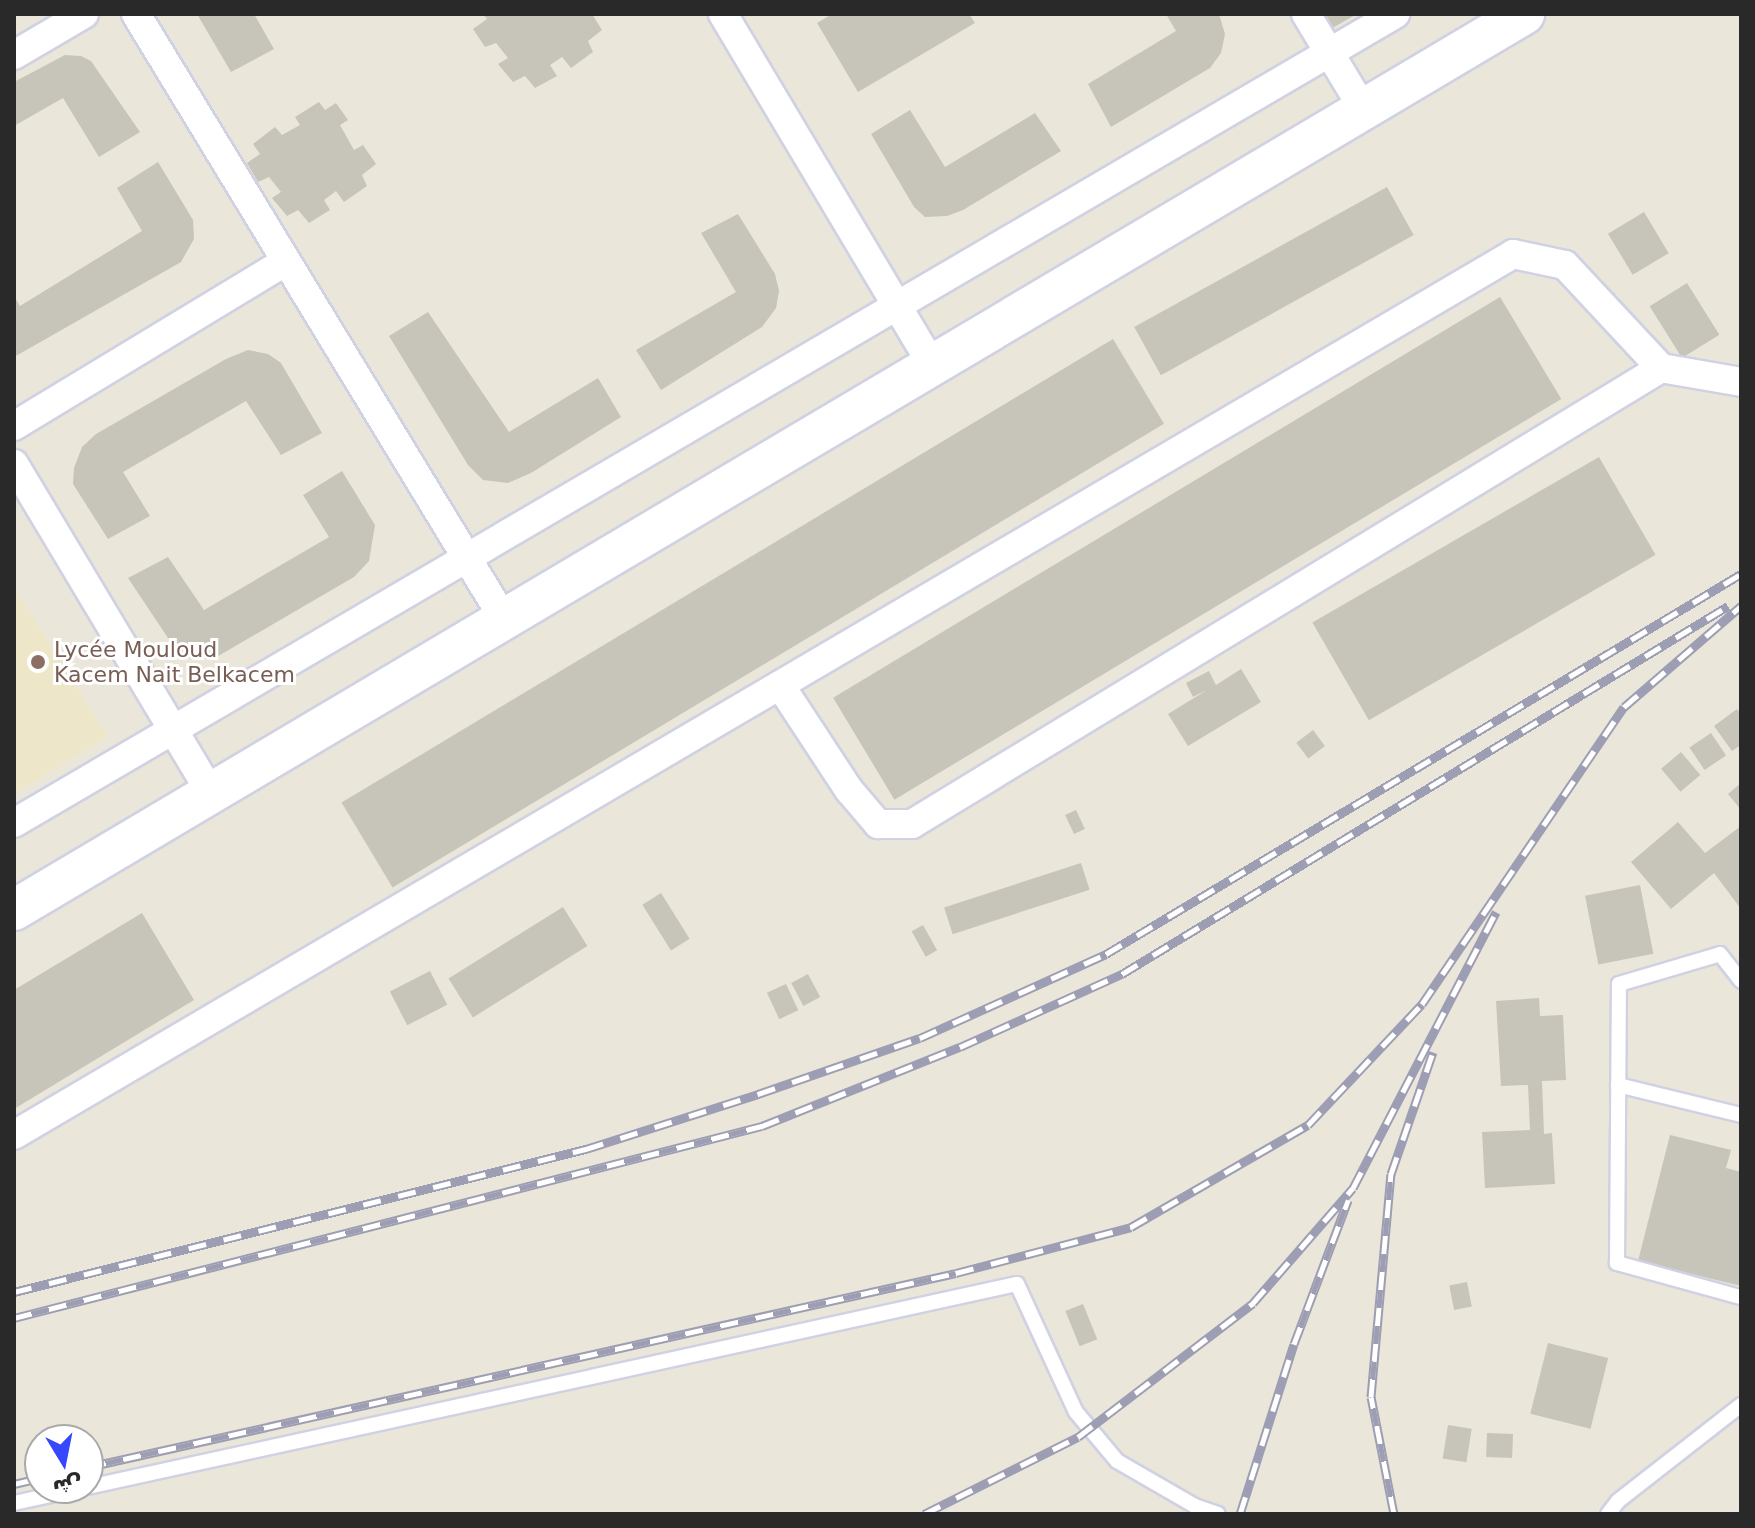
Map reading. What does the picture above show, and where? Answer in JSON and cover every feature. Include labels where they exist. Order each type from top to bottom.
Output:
[{"type":"street","points":[[14,55],[84,14]]},
{"type":"street","points":[[136,14],[504,619]]},
{"type":"street","points":[[723,14],[933,366]]},
{"type":"street","points":[[1306,14],[1364,110]]},
{"type":"street","points":[[14,823],[1395,14]]},
{"type":"street","points":[[14,910],[1524,14]]},
{"type":"street","points":[[14,1135],[1513,254],[1565,265],[1661,368],[1741,382]]},
{"type":"street","points":[[14,426],[286,261]]},
{"type":"street","points":[[780,685],[849,790],[878,824],[912,824],[1661,368]]},
{"type":"street","points":[[14,464],[210,792]]},
{"type":"lane","points":[[1740,1297],[1617,1263],[1619,984],[1720,954],[1741,981]]},
{"type":"lane","points":[[1618,1085],[1741,1115]]},
{"type":"lane","points":[[104,1483],[1017,1284],[1076,1412],[1117,1461],[1195,1506],[1218,1514]]},
{"type":"lane","points":[[1608,1514],[1618,1501],[1741,1405]]},
{"type":"shaded area","name":"Lycée Mouloud Kacem Nait Belkacem","points":[[14,587],[108,737],[14,794]]},
{"type":"building","points":[[197,14],[254,14],[274,49],[231,72]]},
{"type":"building","points":[[483,14],[592,14],[602,30],[588,41],[593,52],[571,68],[562,57],[550,65],[557,76],[535,88],[525,76],[513,82],[498,64],[508,58],[496,43],[485,47],[473,29],[487,19]]},
{"type":"building","points":[[832,14],[969,14],[975,23],[858,92],[817,23]]},
{"type":"building","points":[[1166,14],[1219,14],[1225,34],[1221,53],[1210,68],[1111,127],[1088,84],[1176,31]]},
{"type":"building","points":[[1317,14],[1357,14],[1327,31]]},
{"type":"building","points":[[65,55],[81,56],[91,61],[140,132],[99,157],[63,98],[14,126],[14,82]]},
{"type":"building","points":[[319,102],[325,110],[336,103],[348,120],[340,125],[354,150],[363,145],[376,164],[362,175],[367,186],[344,202],[336,191],[324,200],[330,210],[309,223],[298,210],[287,216],[272,198],[281,192],[269,177],[258,182],[247,163],[260,154],[253,144],[275,127],[282,135],[300,125],[295,117]]},
{"type":"building","points":[[910,110],[945,167],[1035,113],[1061,151],[963,210],[947,216],[925,217],[914,207],[871,134]]},
{"type":"building","points":[[158,162],[193,220],[194,239],[181,262],[14,357],[14,296],[20,306],[142,231],[117,188]]},
{"type":"building","points":[[1387,187],[1414,235],[1161,375],[1134,327]]},
{"type":"building","points":[[1644,212],[1669,253],[1633,275],[1608,234]]},
{"type":"building","points":[[738,214],[775,274],[779,291],[776,308],[762,327],[661,390],[636,350],[736,292],[701,233]]},
{"type":"building","points":[[1687,283],[1719,335],[1682,358],[1650,306]]},
{"type":"building","points":[[1500,297],[1561,399],[894,800],[833,698]]},
{"type":"building","points":[[428,312],[509,432],[598,378],[621,417],[531,473],[508,483],[483,480],[468,465],[389,336]]},
{"type":"building","points":[[1113,339],[1164,424],[393,887],[342,803]]},
{"type":"building","points":[[248,350],[268,354],[281,363],[322,433],[281,455],[246,401],[123,472],[150,516],[108,539],[73,484],[74,468],[82,447],[96,434],[226,359]]},
{"type":"building","points":[[1599,457],[1656,555],[1369,720],[1312,623]]},
{"type":"building","points":[[342,471],[375,525],[369,561],[354,577],[213,659],[191,659],[174,647],[128,578],[168,557],[204,610],[329,537],[303,495]]},
{"type":"building","points":[[1241,669],[1261,702],[1188,746],[1168,714],[1207,690],[1193,697],[1186,683],[1209,671],[1216,685]]},
{"type":"building","points":[[1737,709],[1741,714],[1741,745],[1732,751],[1714,726]]},
{"type":"building","points":[[1313,730],[1325,746],[1308,759],[1296,743]]},
{"type":"building","points":[[1711,733],[1726,755],[1705,770],[1689,748]]},
{"type":"building","points":[[1681,752],[1700,775],[1680,792],[1661,769]]},
{"type":"building","points":[[1741,783],[1741,810],[1728,794]]},
{"type":"building","points":[[1076,810],[1085,829],[1074,834],[1065,815]]},
{"type":"building","points":[[1678,822],[1705,853],[1741,826],[1741,909],[1714,873],[1671,909],[1631,862]]},
{"type":"building","points":[[1081,863],[1090,890],[953,934],[944,907]]},
{"type":"building","points":[[1640,885],[1653,954],[1598,964],[1585,896]]},
{"type":"building","points":[[661,893],[690,939],[671,950],[642,905]]},
{"type":"building","points":[[563,907],[587,946],[473,1018],[449,979]]},
{"type":"building","points":[[142,913],[194,1000],[14,1109],[14,990]]},
{"type":"building","points":[[923,925],[937,950],[926,957],[912,931]]},
{"type":"building","points":[[430,971],[447,1005],[407,1025],[390,991]]},
{"type":"building","points":[[808,974],[820,997],[803,1006],[791,983]]},
{"type":"building","points":[[786,984],[798,1010],[779,1019],[767,993]]},
{"type":"building","points":[[1539,998],[1540,1016],[1563,1015],[1566,1080],[1542,1081],[1544,1134],[1552,1133],[1555,1184],[1485,1188],[1482,1132],[1530,1130],[1528,1085],[1501,1086],[1496,1001]]},
{"type":"building","points":[[1670,1135],[1731,1150],[1726,1168],[1741,1172],[1741,1286],[1638,1261]]},
{"type":"building","points":[[1467,1282],[1472,1307],[1454,1310],[1449,1285]]},
{"type":"building","points":[[1083,1304],[1097,1339],[1080,1346],[1065,1311]]},
{"type":"building","points":[[1548,1343],[1608,1358],[1590,1429],[1530,1414]]},
{"type":"building","points":[[1448,1425],[1472,1429],[1466,1462],[1443,1459]]},
{"type":"building","points":[[1487,1433],[1513,1434],[1512,1458],[1486,1457]]},
{"type":"railway","points":[[14,1292],[586,1149],[920,1038],[1106,954],[1741,574]]},
{"type":"railway","points":[[14,1318],[762,1126],[960,1047],[1122,974],[1728,606]]},
{"type":"railway","points":[[104,1463],[956,1273],[1131,1227],[1308,1125],[1422,1004],[1624,707],[1741,606]]},
{"type":"railway","points":[[924,1514],[1078,1437],[1253,1303],[1353,1188],[1496,912]]},
{"type":"railway","points":[[1394,1514],[1371,1397],[1391,1174],[1433,1052]]},
{"type":"railway","points":[[1240,1514],[1294,1344],[1348,1200]]},
{"type":"railway","points":[[14,1484],[24,1482]]},
{"type":"place","name":"Lycée Mouloud Kacem Nait Belkacem","points":[[38,662]]}]
